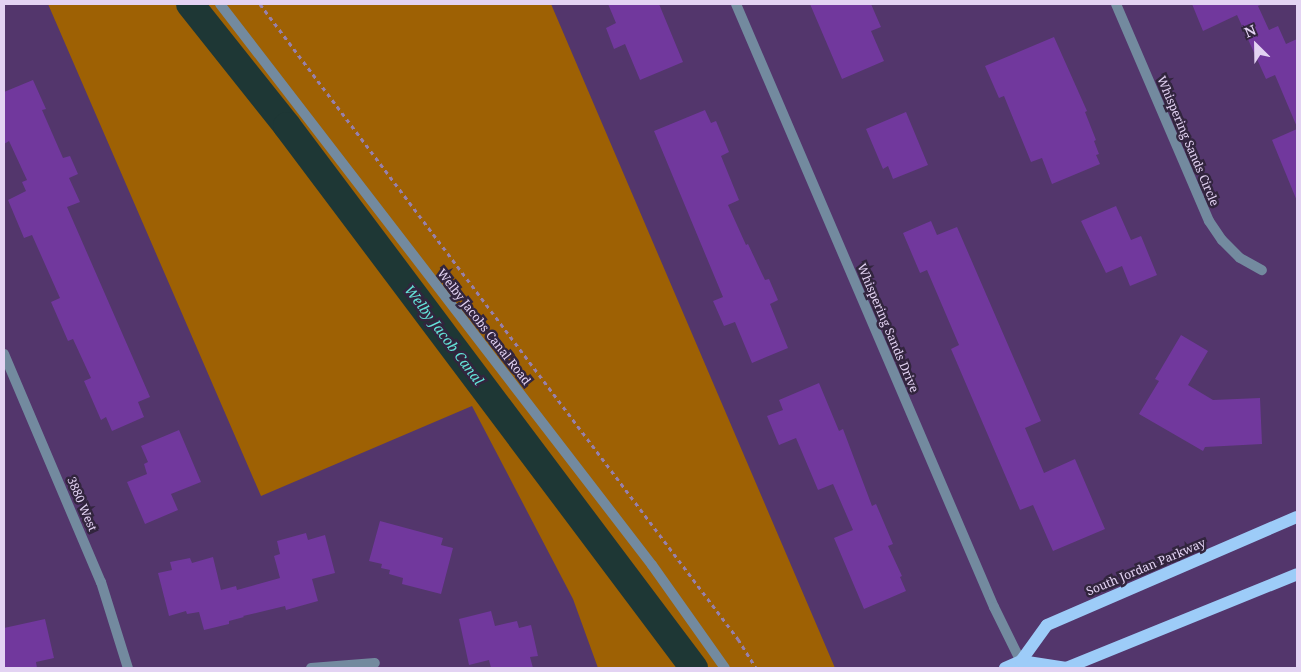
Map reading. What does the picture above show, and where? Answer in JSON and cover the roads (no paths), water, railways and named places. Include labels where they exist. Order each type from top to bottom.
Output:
[{"type":"main road","name":"South Jordan Parkway","points":[[1023,665],[1047,625],[1297,517]]},
{"type":"main road","points":[[1005,668],[1023,665],[1066,668],[1297,574]]},
{"type":"street","name":"Welby Jacobs Canal Road","points":[[220,4],[652,565],[725,668]]},
{"type":"street","name":"Whispering Sands Drive","points":[[736,4],[994,607],[1023,665]]},
{"type":"street","name":"Whispering Sands Circle","points":[[1116,4],[1209,221],[1222,240],[1240,258],[1262,270]]},
{"type":"street","name":"3880 West","points":[[4,354],[101,582],[128,668]]},
{"type":"street","points":[[311,668],[375,663]]},
{"type":"waterway","name":"Welby Jacob Canal","points":[[190,4],[287,126],[694,668]]}]
